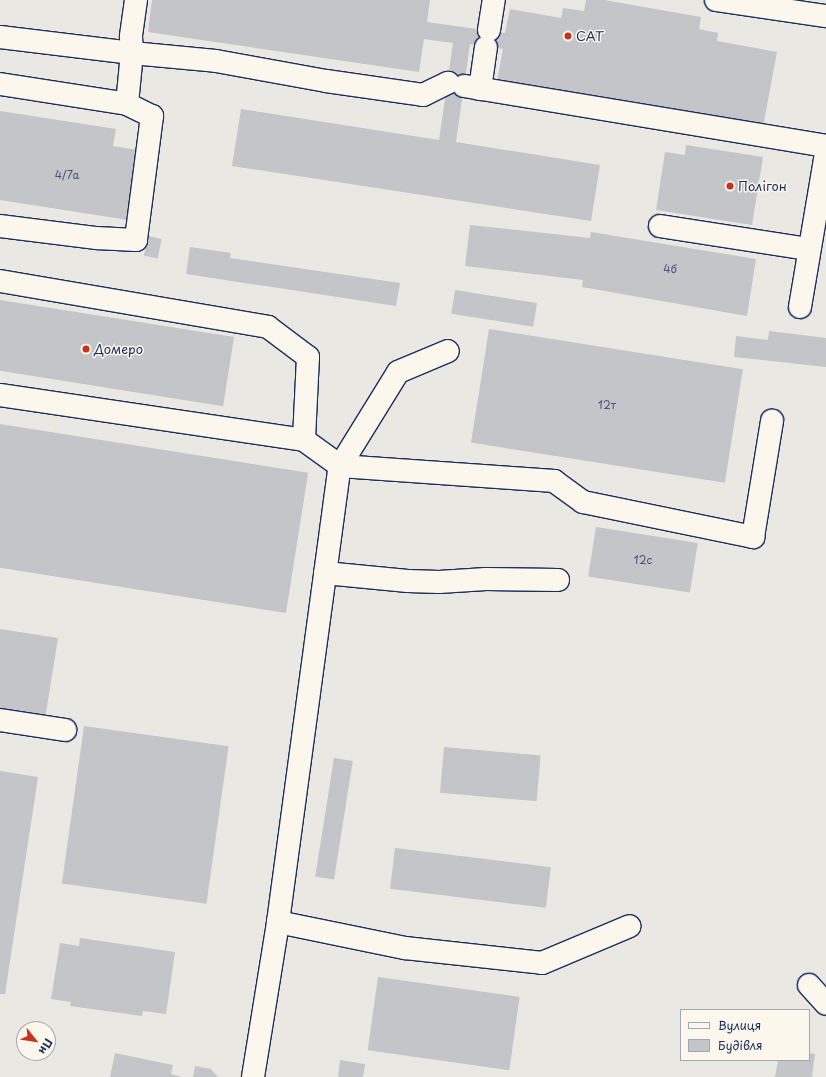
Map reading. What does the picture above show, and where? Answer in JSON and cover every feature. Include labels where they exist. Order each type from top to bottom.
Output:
[{"type":"lane","points":[[127,104],[132,53],[130,36],[136,0]]},
{"type":"lane","points":[[464,86],[488,38],[494,0]]},
{"type":"lane","points":[[716,0],[826,16]]},
{"type":"lane","points":[[0,37],[132,53],[216,61],[326,81],[423,95],[464,86],[826,146]]},
{"type":"lane","points":[[0,84],[127,104],[152,116],[136,240],[96,238],[0,226]]},
{"type":"lane","points":[[800,307],[826,154]]},
{"type":"lane","points":[[660,226],[809,249]]},
{"type":"lane","points":[[0,281],[268,327],[308,357],[304,440]]},
{"type":"lane","points":[[253,1077],[278,922],[340,466],[398,372],[448,351]]},
{"type":"lane","points":[[0,395],[304,440],[340,466],[554,481],[583,502],[753,537],[772,420]]},
{"type":"lane","points":[[325,573],[408,581],[439,582],[486,579],[558,580]]},
{"type":"lane","points":[[0,720],[65,730]]},
{"type":"lane","points":[[278,922],[405,948],[542,963],[630,926]]},
{"type":"lane","points":[[809,985],[826,1004]]},
{"type":"shaded area","points":[[0,0],[826,0],[826,1077],[0,1077]]},
{"type":"building","points":[[152,0],[430,0],[427,22],[505,33],[510,9],[561,18],[563,8],[584,11],[586,0],[604,0],[701,17],[699,29],[718,33],[717,41],[777,52],[763,127],[497,81],[503,49],[470,44],[456,142],[600,165],[591,221],[232,166],[241,109],[439,140],[453,43],[424,39],[419,72],[148,32]]},
{"type":"building","points":[[0,111],[116,129],[113,146],[138,150],[128,220],[0,200]]},
{"type":"building","points":[[686,145],[763,157],[752,225],[656,210],[665,152],[685,155]]},
{"type":"building","points":[[470,225],[590,238],[591,232],[756,259],[747,316],[582,287],[583,280],[465,266]]},
{"type":"building","points":[[148,236],[162,239],[158,258],[144,256]]},
{"type":"building","points":[[190,247],[231,253],[230,258],[400,283],[396,306],[186,274]]},
{"type":"building","points":[[455,290],[537,303],[533,327],[451,314]]},
{"type":"building","points":[[0,300],[234,337],[223,406],[0,371]]},
{"type":"building","points":[[489,329],[743,369],[725,483],[471,443]]},
{"type":"building","points":[[769,331],[826,338],[826,367],[734,357],[736,336],[768,340]]},
{"type":"building","points":[[0,424],[308,473],[286,613],[0,568]]},
{"type":"building","points":[[596,527],[698,543],[690,592],[588,576]]},
{"type":"building","points":[[0,629],[58,638],[45,719],[0,712]]},
{"type":"building","points":[[84,726],[229,746],[206,904],[62,883]]},
{"type":"building","points":[[444,747],[541,755],[537,801],[440,793]]},
{"type":"building","points":[[334,758],[353,761],[334,879],[315,877]]},
{"type":"building","points":[[0,771],[38,777],[5,994],[0,994]]},
{"type":"building","points":[[395,848],[551,867],[546,908],[390,889]]},
{"type":"building","points":[[80,938],[175,952],[166,1014],[143,1011],[142,1016],[70,1006],[71,1002],[51,999],[60,943],[79,946]]},
{"type":"building","points":[[378,977],[520,997],[509,1070],[368,1050]]},
{"type":"building","points":[[115,1053],[173,1065],[171,1074],[182,1077],[110,1077]]},
{"type":"building","points":[[810,1053],[815,1054],[812,1077],[775,1077],[778,1061],[810,1061]]},
{"type":"building","points":[[340,1060],[365,1064],[363,1077],[338,1077]]},
{"type":"building","points":[[195,1066],[211,1069],[218,1077],[193,1077]]},
{"type":"place","name":"CAT","points":[[568,36]]},
{"type":"place","name":"Полігон","points":[[730,186]]},
{"type":"place","name":"Домеро","points":[[86,349]]}]
